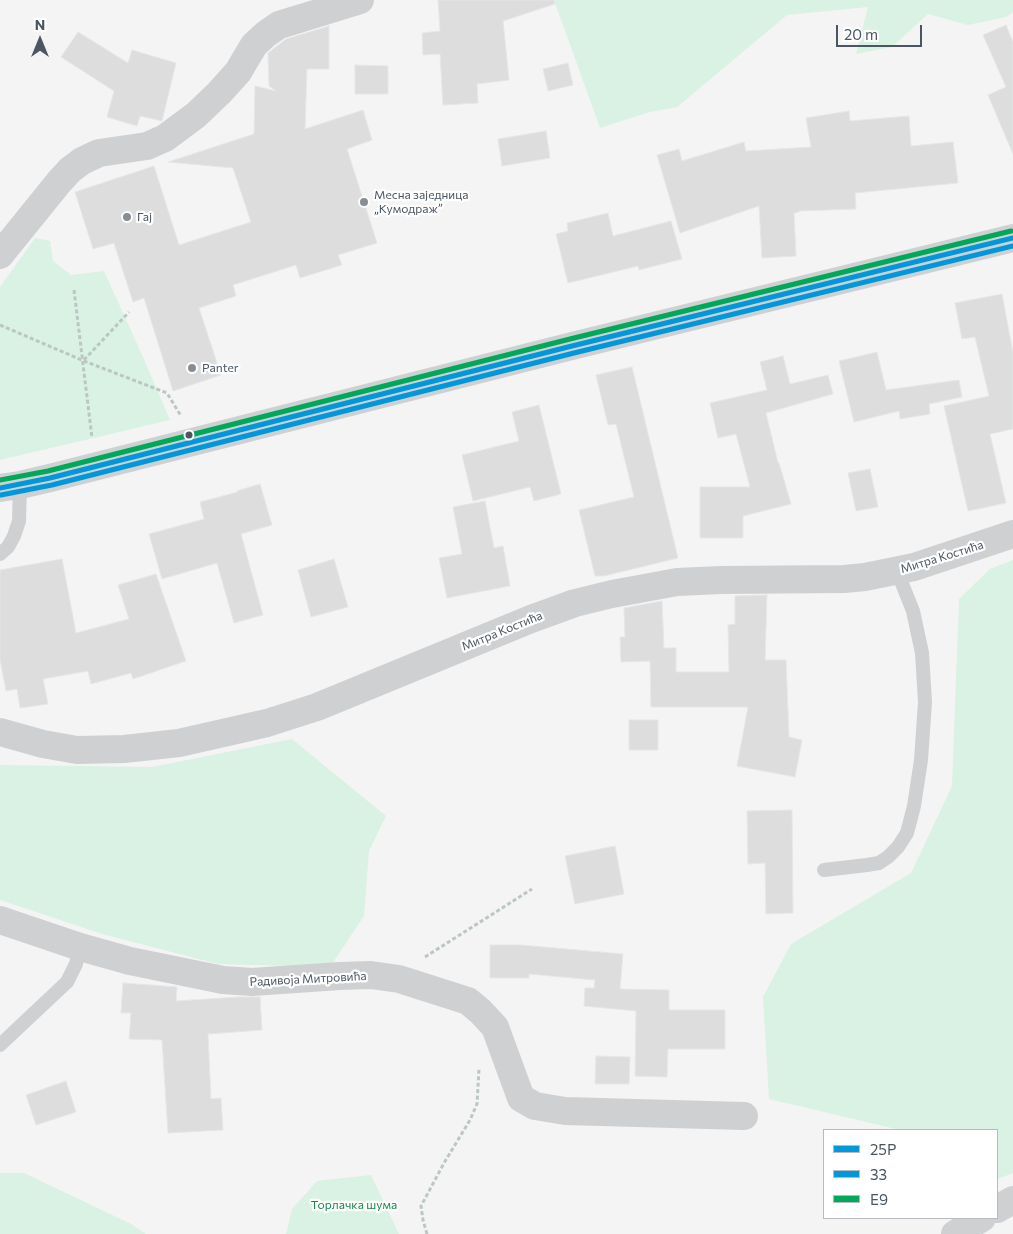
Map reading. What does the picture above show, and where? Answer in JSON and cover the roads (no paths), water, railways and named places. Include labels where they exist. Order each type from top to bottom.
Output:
[{"type":"street","points":[[0,254],[59,182],[82,161],[99,153],[147,146],[165,138],[196,114],[218,93],[238,72],[254,45],[266,34],[279,25],[360,0]]},
{"type":"street","points":[[10,486],[1013,238]]},
{"type":"street","name":"Митра Костића","points":[[0,732],[43,744],[77,750],[124,749],[179,743],[267,723],[318,707],[531,619],[575,603],[676,582],[865,577],[914,567],[1013,534]]},
{"type":"street","name":"Радивоја Митровића","points":[[0,920],[80,947],[130,961],[223,980],[259,982],[371,975],[399,979],[468,1001],[480,1011],[495,1027],[521,1098],[535,1106],[564,1111],[744,1116]]},
{"type":"street","points":[[998,1208],[1013,1200]]},
{"type":"street","points":[[955,1234],[980,1219]]},
{"type":"lane","points":[[0,554],[8,547],[19,521],[10,486]]},
{"type":"lane","points":[[824,870],[879,863],[888,857],[898,847],[907,833],[914,806],[921,760],[925,702],[922,654],[913,611],[898,570]]},
{"type":"lane","points":[[0,1045],[67,982],[76,964],[80,947]]},
{"type":"place","name":"Месна заједница „Кумодраж”","points":[[364,202]]},
{"type":"place","name":"Гај","points":[[127,217]]},
{"type":"place","name":"Panter","points":[[192,368]]},
{"type":"park label","name":"Торлачка шума","points":[[354,1205]]}]
